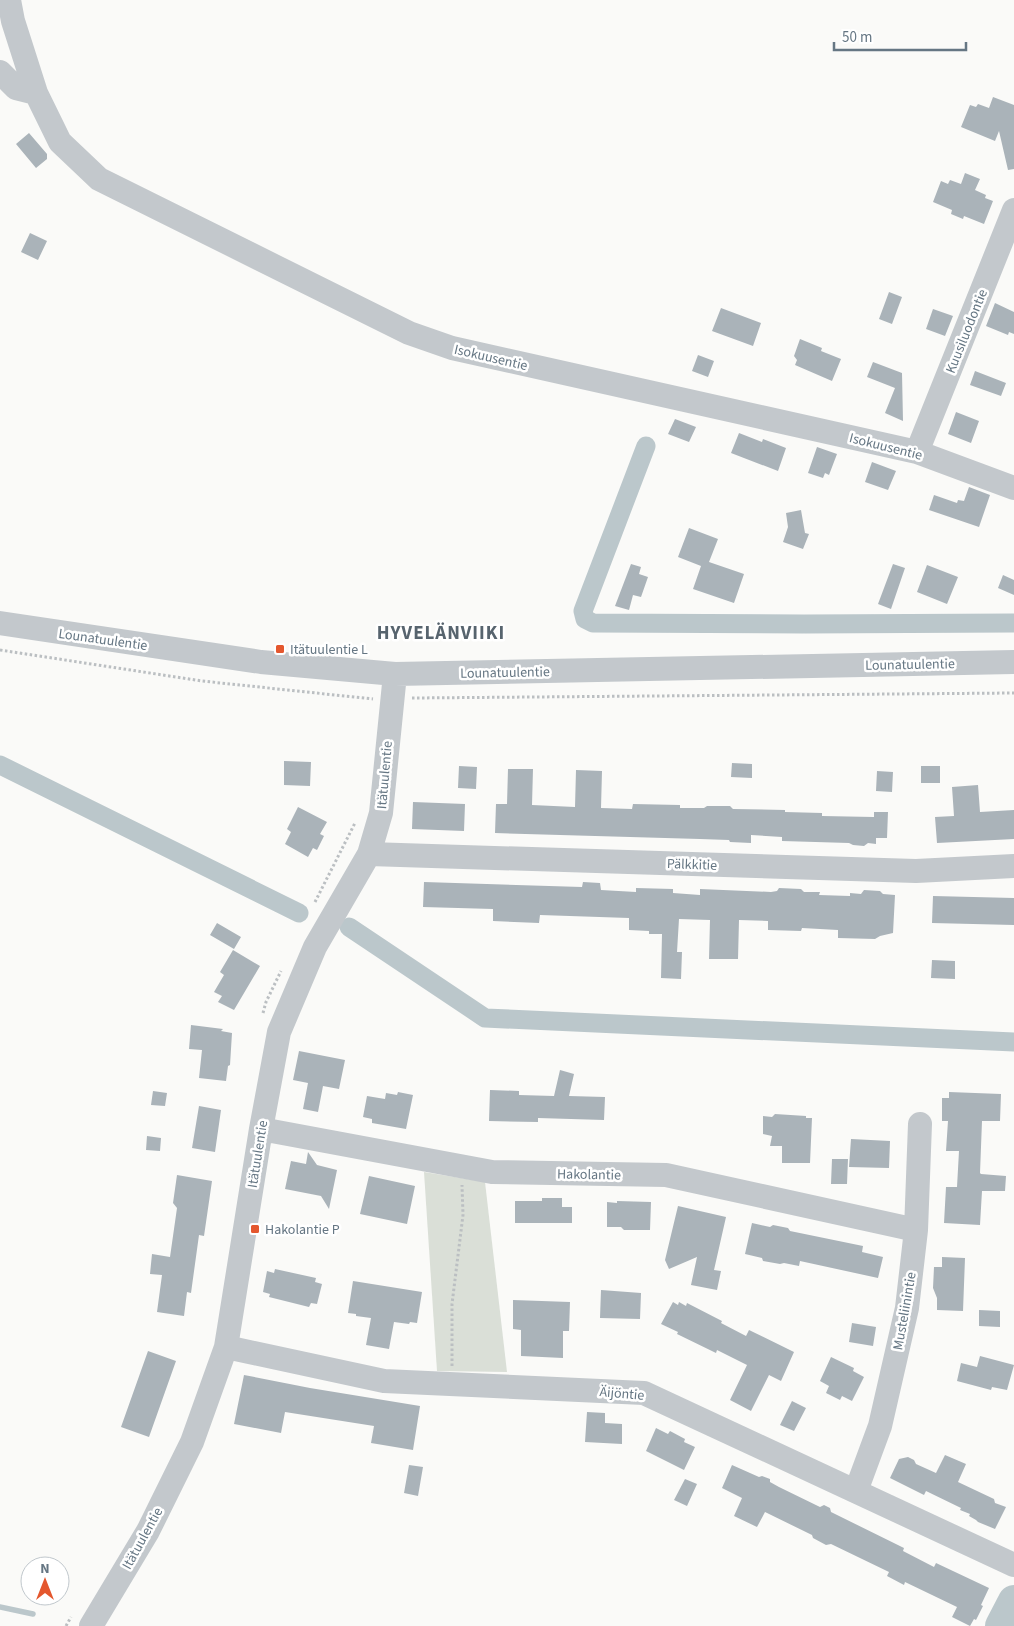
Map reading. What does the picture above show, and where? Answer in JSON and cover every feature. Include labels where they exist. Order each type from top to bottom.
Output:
[{"type":"street","name":"Isokuusentie","points":[[9,0],[13,21],[17,84],[60,142],[99,179],[409,333],[452,348],[917,452],[1014,488]]},
{"type":"street","name":"Kuusiluodontie","points":[[917,452],[1014,210]]},
{"type":"street","name":"Lounatuulentie","points":[[0,623],[262,662],[395,674],[1014,662]]},
{"type":"street","name":"Itätuulentie","points":[[91,1626],[148,1531],[192,1442],[226,1347],[261,1129],[279,1032],[314,947],[369,854],[381,813],[395,674]]},
{"type":"street","name":"Pälkkitie","points":[[369,854],[916,871],[1014,866]]},
{"type":"street","name":"Musteliinintie","points":[[856,1491],[880,1426],[907,1308],[916,1230],[920,1124]]},
{"type":"street","name":"Hakolantie","points":[[261,1129],[492,1172],[666,1175],[916,1230]]},
{"type":"street","name":"Äijöntie","points":[[226,1347],[384,1381],[644,1392],[1014,1565]]},
{"type":"path","points":[[0,650],[202,681],[371,699],[1014,693]]},
{"type":"path","points":[[452,1384],[452,1304],[462,1215],[461,1167]]},
{"type":"shaded area","points":[[424,1172],[485,1182],[507,1372],[437,1371]]},
{"type":"building","points":[[993,97],[1014,105],[1014,169],[1008,170],[999,131],[995,141],[961,127],[970,105],[976,107],[978,104],[989,108]]},
{"type":"building","points":[[29,133],[47,154],[47,159],[36,168],[16,144]]},
{"type":"building","points":[[965,173],[980,179],[975,190],[986,195],[985,198],[993,201],[984,224],[964,216],[963,219],[951,214],[952,210],[933,202],[941,181],[948,184],[950,180],[961,184]]},
{"type":"building","points":[[30,233],[47,241],[38,260],[21,252]]},
{"type":"building","points":[[889,292],[902,297],[892,324],[879,319]]},
{"type":"building","points":[[995,303],[1014,312],[1014,334],[1009,332],[1008,335],[986,326]]},
{"type":"building","points":[[721,308],[761,323],[753,346],[712,331]]},
{"type":"building","points":[[933,309],[953,316],[945,336],[926,329]]},
{"type":"building","points":[[800,339],[822,348],[821,351],[841,359],[832,381],[795,365],[797,360],[794,356]]},
{"type":"building","points":[[698,355],[714,361],[708,377],[692,371]]},
{"type":"building","points":[[873,362],[902,373],[903,421],[885,413],[895,388],[867,377]]},
{"type":"building","points":[[975,371],[1006,383],[1001,396],[970,385]]},
{"type":"building","points":[[956,412],[979,421],[971,443],[948,434]]},
{"type":"building","points":[[675,419],[696,427],[689,442],[668,434]]},
{"type":"building","points":[[739,433],[762,442],[763,439],[786,448],[778,471],[731,453]]},
{"type":"building","points":[[817,447],[837,454],[829,475],[825,473],[823,478],[808,473]]},
{"type":"building","points":[[872,462],[896,471],[888,490],[865,482]]},
{"type":"building","points":[[969,487],[990,495],[979,527],[929,510],[934,495],[957,503],[958,500],[964,501]]},
{"type":"building","points":[[801,510],[805,533],[809,534],[803,549],[783,542],[788,527],[786,513]]},
{"type":"building","points":[[689,528],[718,539],[709,562],[744,574],[734,603],[693,589],[701,566],[678,557]]},
{"type":"building","points":[[631,564],[641,567],[639,574],[648,577],[641,597],[633,595],[629,610],[615,606]]},
{"type":"building","points":[[893,564],[905,568],[891,609],[878,604]]},
{"type":"building","points":[[927,565],[958,577],[947,604],[917,592]]},
{"type":"building","points":[[1003,575],[1014,580],[1014,595],[998,588]]},
{"type":"building","points":[[284,761],[311,762],[310,786],[284,785]]},
{"type":"building","points":[[732,763],[752,764],[752,778],[731,777]]},
{"type":"building","points":[[459,766],[477,767],[476,789],[458,788]]},
{"type":"building","points":[[921,766],[940,766],[940,783],[921,783]]},
{"type":"building","points":[[508,769],[533,769],[532,805],[575,807],[576,770],[602,771],[601,808],[632,809],[633,804],[680,805],[680,808],[730,806],[733,809],[822,813],[822,816],[874,817],[874,812],[888,812],[887,838],[876,838],[876,844],[868,843],[864,846],[849,843],[782,841],[782,837],[751,835],[751,843],[730,842],[729,840],[495,833],[496,804],[507,804]]},
{"type":"building","points":[[877,771],[893,772],[892,792],[876,791]]},
{"type":"building","points":[[978,785],[980,812],[1014,810],[1014,839],[937,843],[935,817],[954,816],[952,787]]},
{"type":"building","points":[[413,802],[465,804],[464,831],[412,829]]},
{"type":"building","points":[[298,807],[327,822],[320,834],[324,836],[317,850],[313,848],[308,857],[285,844],[291,832],[287,829]]},
{"type":"building","points":[[424,882],[582,887],[583,882],[600,883],[601,890],[636,892],[636,888],[673,889],[673,893],[700,895],[700,889],[771,892],[777,891],[779,888],[801,889],[804,892],[820,892],[819,895],[850,896],[850,893],[861,894],[864,890],[880,891],[883,894],[895,895],[893,933],[875,939],[838,938],[838,930],[802,928],[801,931],[768,930],[768,921],[739,920],[738,959],[709,959],[710,920],[679,919],[677,952],[682,952],[681,979],[661,978],[662,934],[649,934],[649,931],[629,930],[629,918],[540,915],[539,923],[493,921],[493,909],[423,907]]},
{"type":"building","points":[[933,896],[1014,898],[1014,925],[932,923]]},
{"type":"building","points":[[217,923],[241,937],[234,949],[210,935]]},
{"type":"building","points":[[233,950],[260,966],[234,1010],[218,1002],[222,996],[214,992],[224,975],[220,972]]},
{"type":"building","points":[[932,960],[955,961],[955,979],[931,978]]},
{"type":"building","points":[[191,1025],[223,1029],[221,1031],[232,1033],[230,1065],[228,1066],[226,1081],[199,1078],[202,1050],[189,1049]]},
{"type":"building","points":[[299,1051],[345,1060],[339,1089],[323,1086],[318,1112],[303,1109],[308,1083],[293,1080]]},
{"type":"building","points":[[560,1070],[574,1074],[569,1096],[605,1097],[604,1120],[538,1118],[538,1122],[489,1121],[490,1090],[519,1091],[519,1095],[554,1096]]},
{"type":"building","points":[[153,1091],[167,1093],[165,1106],[151,1105]]},
{"type":"building","points":[[398,1092],[413,1095],[406,1129],[372,1123],[372,1119],[363,1117],[367,1096],[385,1099],[386,1093],[397,1095]]},
{"type":"building","points":[[949,1092],[1001,1094],[1000,1121],[982,1121],[980,1173],[1006,1176],[1005,1191],[982,1191],[980,1225],[944,1223],[946,1187],[957,1187],[959,1151],[946,1151],[948,1121],[942,1121],[942,1098],[949,1098]]},
{"type":"building","points":[[199,1106],[221,1110],[215,1152],[192,1148]]},
{"type":"building","points":[[775,1114],[812,1118],[810,1163],[782,1163],[782,1146],[770,1146],[772,1136],[763,1134],[763,1116],[772,1117]]},
{"type":"building","points":[[147,1136],[161,1138],[160,1151],[146,1150]]},
{"type":"building","points":[[851,1139],[890,1141],[889,1168],[849,1167]]},
{"type":"building","points":[[308,1152],[317,1165],[337,1170],[329,1209],[321,1196],[285,1189],[291,1161],[306,1164]]},
{"type":"building","points":[[832,1159],[848,1159],[847,1184],[831,1184]]},
{"type":"building","points":[[177,1175],[212,1181],[204,1236],[199,1235],[191,1293],[187,1292],[184,1316],[157,1312],[162,1275],[150,1274],[152,1254],[170,1257],[177,1208],[173,1203]]},
{"type":"building","points":[[369,1176],[415,1186],[407,1224],[360,1214]]},
{"type":"building","points":[[542,1198],[562,1198],[562,1207],[572,1207],[572,1223],[515,1223],[515,1201],[542,1201]]},
{"type":"building","points":[[617,1201],[651,1202],[650,1230],[624,1230],[621,1227],[607,1227],[607,1202],[617,1203]]},
{"type":"building","points":[[678,1206],[726,1217],[714,1270],[721,1271],[717,1290],[691,1285],[697,1257],[669,1269],[665,1260]]},
{"type":"building","points":[[752,1223],[788,1228],[790,1231],[863,1246],[862,1252],[883,1257],[878,1278],[800,1261],[799,1266],[763,1261],[762,1258],[745,1254]]},
{"type":"building","points":[[942,1257],[965,1258],[963,1311],[937,1310],[937,1298],[933,1288],[934,1267],[942,1267]]},
{"type":"building","points":[[275,1269],[316,1278],[315,1282],[322,1284],[317,1304],[311,1303],[309,1307],[269,1297],[270,1294],[263,1292],[267,1271],[274,1273]]},
{"type":"building","points":[[353,1281],[422,1292],[417,1323],[394,1322],[389,1349],[366,1345],[371,1318],[348,1313]]},
{"type":"building","points":[[601,1290],[641,1293],[640,1319],[600,1318]]},
{"type":"building","points":[[513,1300],[570,1302],[569,1331],[563,1331],[563,1358],[521,1356],[521,1330],[513,1329]]},
{"type":"building","points":[[673,1302],[678,1305],[679,1302],[686,1306],[687,1303],[746,1336],[749,1330],[794,1352],[781,1381],[769,1375],[751,1411],[730,1400],[747,1365],[717,1350],[716,1353],[661,1324]]},
{"type":"building","points":[[979,1310],[1000,1311],[1000,1327],[979,1326]]},
{"type":"building","points":[[852,1323],[876,1327],[873,1346],[849,1342]]},
{"type":"building","points":[[148,1351],[176,1361],[149,1437],[121,1427]]},
{"type":"building","points":[[980,1356],[1014,1365],[1007,1390],[992,1387],[991,1390],[957,1381],[961,1363],[977,1367]]},
{"type":"building","points":[[831,1357],[854,1368],[853,1371],[864,1377],[852,1401],[842,1396],[840,1400],[826,1393],[829,1386],[820,1381]]},
{"type":"building","points":[[244,1375],[420,1406],[413,1450],[371,1443],[374,1426],[285,1412],[281,1433],[234,1424]]},
{"type":"building","points":[[792,1401],[806,1408],[794,1431],[780,1425]]},
{"type":"building","points":[[587,1412],[605,1413],[605,1423],[622,1424],[622,1444],[585,1442]]},
{"type":"building","points":[[656,1428],[668,1434],[670,1431],[685,1439],[684,1442],[695,1447],[684,1470],[646,1451]]},
{"type":"building","points":[[945,1455],[966,1464],[958,1482],[994,1499],[995,1503],[1006,1507],[995,1529],[978,1522],[969,1516],[970,1514],[960,1510],[961,1508],[926,1491],[924,1495],[890,1478],[899,1459],[908,1457],[914,1460],[916,1464],[936,1473]]},
{"type":"building","points":[[409,1465],[423,1467],[418,1496],[404,1493]]},
{"type":"building","points":[[732,1465],[759,1477],[762,1476],[770,1479],[770,1482],[820,1507],[824,1505],[830,1508],[831,1512],[904,1548],[903,1551],[934,1567],[936,1563],[989,1588],[976,1620],[974,1619],[970,1626],[952,1617],[957,1607],[905,1582],[904,1585],[887,1576],[889,1572],[831,1544],[826,1545],[813,1538],[812,1535],[765,1512],[757,1527],[734,1516],[742,1498],[722,1488]]},
{"type":"building","points":[[685,1479],[697,1484],[687,1506],[674,1500]]},
{"type":"waterway","points":[[646,446],[583,611],[585,619],[593,623],[1014,623]]},
{"type":"waterway","points":[[0,765],[299,913]]},
{"type":"waterway","points":[[349,927],[485,1018],[1014,1042]]},
{"type":"waterway","points":[[1001,1626],[1014,1601]]},
{"type":"waterway","points":[[0,1607],[33,1614]]},
{"type":"place","name":"Itätuulentie L","points":[[280,649]]},
{"type":"place","name":"Hakolantie P","points":[[255,1229]]},
{"type":"district","name":"HYVELÄNVIIKI","points":[[441,632]]}]
